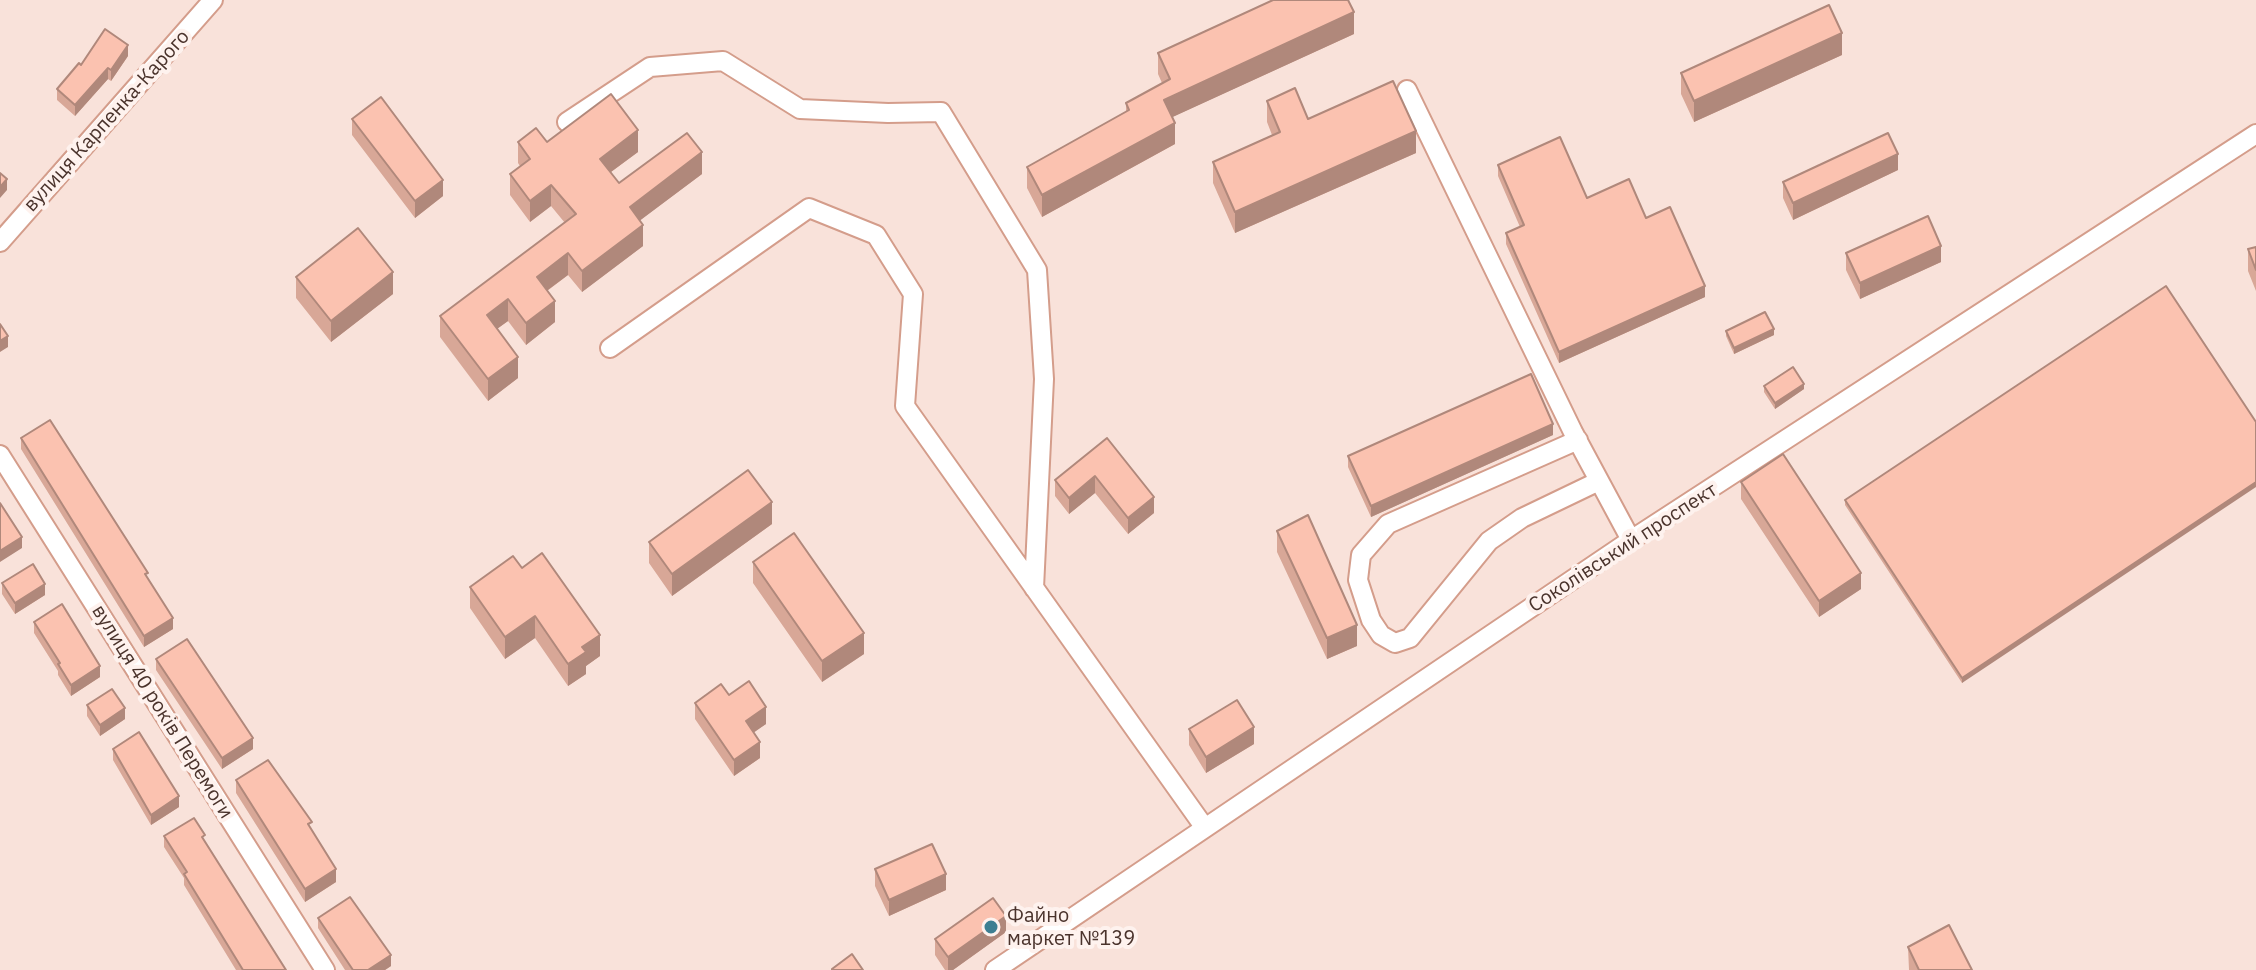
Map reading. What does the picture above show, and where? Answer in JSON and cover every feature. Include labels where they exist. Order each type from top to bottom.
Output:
[{"type":"street","name":"вулиця Карпенка-Карого","points":[[0,242],[213,0]]},
{"type":"street","points":[[567,122],[650,67],[723,61],[800,109],[941,112],[1037,270],[1044,379],[1034,588]]},
{"type":"street","points":[[1407,90],[1578,440],[1631,540]]},
{"type":"street","name":"Соколівський проспект","points":[[995,970],[1631,540],[2256,134]]},
{"type":"street","points":[[610,348],[809,208],[876,235],[913,294],[905,406],[1205,828]]},
{"type":"street","points":[[1578,440],[1388,524],[1361,555],[1358,580],[1371,620],[1381,635],[1395,643],[1410,638],[1489,541],[1522,518],[1599,481]]},
{"type":"street","name":"вулиця 40 років Перемоги","points":[[0,455],[325,970]]},
{"type":"building","points":[[1273,0],[1348,0],[1354,12],[1164,100],[1175,123],[1042,195],[1027,167],[1129,110],[1126,103],[1170,79],[1158,53]]},
{"type":"building","points":[[1829,5],[1842,33],[1694,101],[1681,73]]},
{"type":"building","points":[[105,29],[128,45],[111,70],[108,68],[75,105],[57,89],[79,63],[81,65]]},
{"type":"building","points":[[1393,81],[1416,131],[1235,212],[1213,162],[1280,132],[1267,101],[1295,88],[1308,119]]},
{"type":"building","points":[[611,94],[638,130],[600,159],[619,183],[687,133],[702,152],[630,207],[643,225],[582,271],[568,253],[537,277],[555,301],[526,323],[508,299],[487,315],[518,357],[488,379],[440,316],[576,214],[551,185],[530,201],[510,174],[530,159],[518,142],[536,128],[547,142]]},
{"type":"building","points":[[381,97],[443,180],[415,201],[352,119]]},
{"type":"building","points":[[1888,133],[1898,154],[1793,203],[1783,182]]},
{"type":"building","points":[[1560,137],[1587,198],[1629,179],[1646,218],[1670,207],[1705,286],[1559,352],[1506,233],[1524,225],[1498,165]]},
{"type":"building","points":[[0,173],[7,179],[0,187]]},
{"type":"building","points":[[1928,216],[1941,246],[1860,283],[1846,253]]},
{"type":"building","points":[[358,228],[393,272],[331,321],[296,277]]},
{"type":"building","points":[[2256,247],[2256,270],[2248,249]]},
{"type":"building","points":[[2166,286],[2256,422],[2256,482],[1962,678],[1845,500]]},
{"type":"building","points":[[1765,312],[1774,329],[1734,348],[1726,331]]},
{"type":"building","points":[[0,324],[8,336],[0,341]]},
{"type":"building","points":[[1793,367],[1804,384],[1775,403],[1764,386]]},
{"type":"building","points":[[1531,374],[1553,424],[1371,506],[1348,456]]},
{"type":"building","points":[[50,420],[148,573],[145,574],[173,618],[144,636],[21,438]]},
{"type":"building","points":[[1107,438],[1154,497],[1128,518],[1095,476],[1069,498],[1055,480]]},
{"type":"building","points":[[1783,454],[1861,573],[1819,601],[1741,482]]},
{"type":"building","points":[[748,470],[772,502],[672,574],[649,542]]},
{"type":"building","points":[[0,503],[22,537],[0,551]]},
{"type":"building","points":[[1308,515],[1357,625],[1327,638],[1277,531]]},
{"type":"building","points":[[794,533],[864,633],[822,661],[753,562]]},
{"type":"building","points":[[542,553],[600,635],[582,647],[586,652],[568,664],[535,616],[505,637],[470,587],[513,556],[522,568]]},
{"type":"building","points":[[33,564],[45,584],[15,603],[2,583]]},
{"type":"building","points":[[62,604],[100,666],[71,685],[34,622]]},
{"type":"building","points":[[187,639],[253,738],[222,758],[156,659]]},
{"type":"building","points":[[749,681],[766,707],[746,721],[760,742],[734,760],[695,703],[721,684],[729,695]]},
{"type":"building","points":[[112,689],[125,708],[100,725],[87,705]]},
{"type":"building","points":[[1237,700],[1254,727],[1206,757],[1189,729]]},
{"type":"building","points":[[139,732],[179,796],[151,815],[113,749]]},
{"type":"building","points":[[268,760],[312,822],[308,824],[336,869],[305,889],[236,780]]},
{"type":"building","points":[[194,818],[205,835],[202,837],[286,970],[243,970],[184,874],[187,872],[164,836]]},
{"type":"building","points":[[932,844],[946,874],[889,900],[875,869]]},
{"type":"building","points":[[350,897],[391,955],[368,970],[353,970],[318,918]]},
{"type":"building","points":[[993,898],[1006,916],[948,957],[935,939]]},
{"type":"building","points":[[1949,925],[1972,970],[1919,970],[1908,947]]},
{"type":"building","points":[[852,954],[863,970],[832,970],[832,969]]},
{"type":"place","name":"Файно маркет №139","points":[[991,927]]}]
